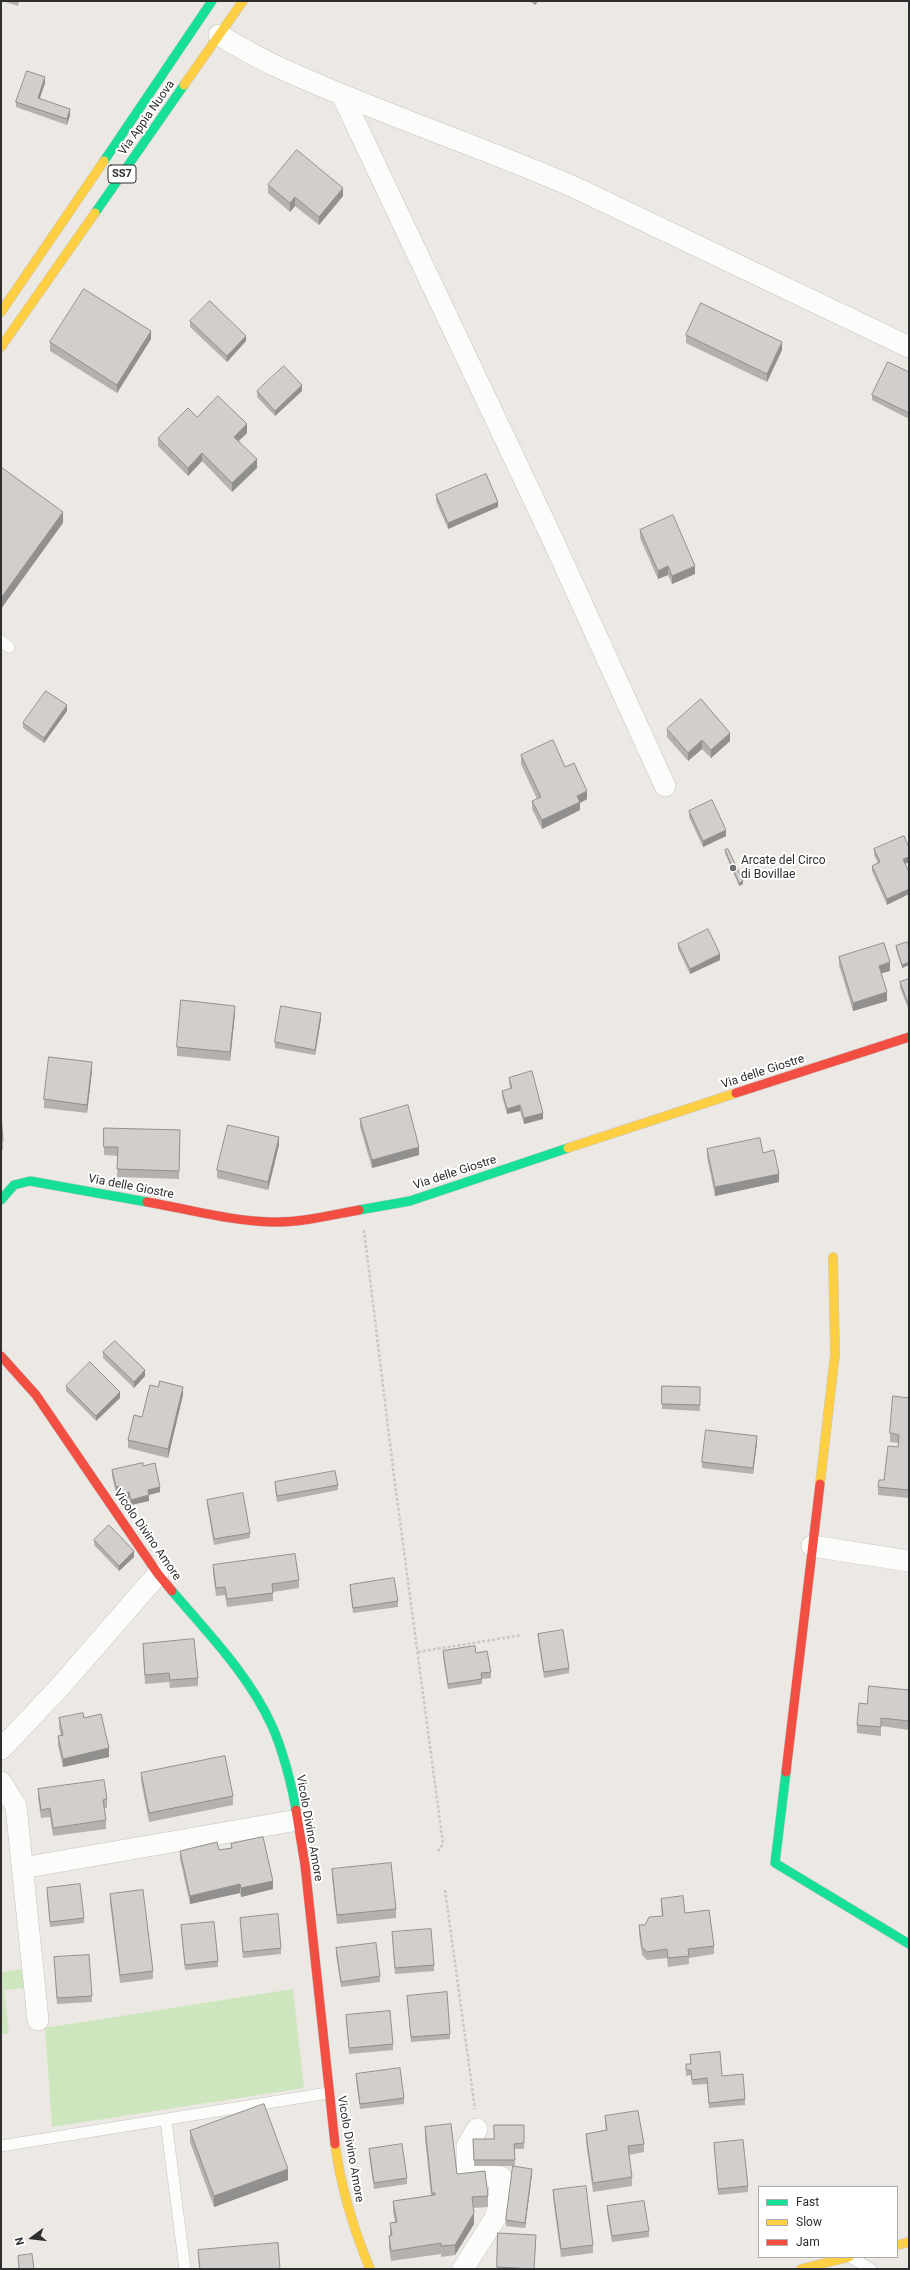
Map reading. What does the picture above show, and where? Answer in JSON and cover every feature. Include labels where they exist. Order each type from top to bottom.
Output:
[{"type":"street","name":"Via Appia Nuova","points":[[1,312],[51,241],[212,1]]},
{"type":"street","name":"Via Appia Nuova","points":[[1,347],[243,1]]},
{"type":"street","points":[[219,36],[276,67],[342,95],[539,172],[909,347]]},
{"type":"street","points":[[342,95],[552,538],[665,786]]},
{"type":"street","name":"Via delle Giostre","points":[[1,1200],[14,1185],[30,1181],[260,1221],[299,1220],[361,1210],[410,1201],[460,1186],[523,1163],[909,1037]]},
{"type":"street","points":[[832,1257],[835,1354],[775,1863],[909,1944]]},
{"type":"street","name":"Vicolo Divino Amore","points":[[1,1356],[36,1395],[158,1574],[226,1655],[264,1710],[272,1726],[286,1766],[298,1820],[305,1865],[328,2094],[336,2154],[345,2202],[359,2244],[370,2269]]},
{"type":"street","points":[[812,1546],[909,1560]]},
{"type":"street","points":[[1,1750],[58,1689],[158,1574]]},
{"type":"street","points":[[1,1782],[16,1806],[38,2020]]},
{"type":"street","points":[[22,1868],[298,1820]]},
{"type":"street","points":[[463,2269],[496,2217],[501,2177],[467,2174],[467,2146],[477,2129]]},
{"type":"street","points":[[898,2245],[909,2242]]},
{"type":"street","points":[[801,2269],[846,2258]]},
{"type":"lane","points":[[1,2146],[166,2121],[328,2094]]},
{"type":"lane","points":[[166,2121],[185,2269]]},
{"type":"lane","points":[[852,2258],[871,2269]]},
{"type":"path","points":[[361,1210],[443,1844],[438,1851]]},
{"type":"path","points":[[418,1652],[522,1635]]},
{"type":"path","points":[[445,1890],[477,2129]]},
{"type":"green space","points":[[1,1965],[2,1972],[23,1969],[25,1988],[4,1990],[9,2034],[1,2034]]},
{"type":"green space","points":[[293,1989],[304,2088],[52,2127],[45,2028]]},
{"type":"building","points":[[27,71],[45,77],[38,98],[70,109],[67,119],[16,102]]},
{"type":"building","points":[[297,150],[343,188],[319,217],[295,197],[290,203],[268,185]]},
{"type":"building","points":[[84,289],[151,331],[117,385],[50,342]]},
{"type":"building","points":[[210,301],[246,336],[227,356],[190,321]]},
{"type":"building","points":[[701,303],[782,342],[767,374],[686,335]]},
{"type":"building","points":[[888,362],[909,372],[909,413],[872,395]]},
{"type":"building","points":[[284,366],[302,385],[275,411],[257,391]]},
{"type":"building","points":[[218,396],[247,424],[234,437],[257,459],[232,483],[202,453],[188,468],[158,438],[188,408],[197,417]]},
{"type":"building","points":[[1,467],[63,512],[1,598]]},
{"type":"building","points":[[486,474],[498,502],[448,523],[436,495]]},
{"type":"building","points":[[673,515],[695,566],[672,576],[668,566],[658,571],[640,530]]},
{"type":"building","points":[[46,691],[67,705],[44,738],[23,723]]},
{"type":"building","points":[[701,699],[730,733],[711,750],[702,740],[688,753],[667,729]]},
{"type":"building","points":[[553,740],[565,767],[574,763],[587,791],[577,796],[580,802],[542,820],[532,801],[541,797],[521,755]]},
{"type":"building","points":[[712,800],[726,830],[703,841],[689,811]]},
{"type":"building","points":[[904,836],[909,848],[909,857],[903,859],[909,872],[909,889],[887,899],[872,866],[880,862],[874,849]]},
{"type":"building","name":"Arcate del Circo di Bovillae","points":[[728,849],[743,881],[739,883],[725,850]]},
{"type":"building","points":[[708,929],[720,954],[690,969],[678,944]]},
{"type":"building","points":[[907,942],[909,947],[909,962],[902,965],[896,946]]},
{"type":"building","points":[[884,943],[890,962],[879,966],[887,992],[853,1003],[839,957]]},
{"type":"building","points":[[909,979],[909,1002],[908,1003],[900,982]]},
{"type":"building","points":[[181,1000],[235,1006],[230,1052],[177,1047]]},
{"type":"building","points":[[281,1006],[321,1013],[315,1050],[275,1042]]},
{"type":"building","points":[[49,1057],[92,1062],[87,1105],[44,1099]]},
{"type":"building","points":[[532,1071],[543,1113],[524,1118],[520,1105],[507,1109],[502,1091],[512,1088],[509,1078]]},
{"type":"building","points":[[408,1105],[419,1147],[372,1160],[360,1119]]},
{"type":"building","points":[[1,1113],[3,1141],[1,1141]]},
{"type":"building","points":[[228,1125],[279,1137],[268,1182],[217,1170]]},
{"type":"building","points":[[104,1128],[180,1130],[179,1171],[117,1169],[118,1147],[104,1147]]},
{"type":"building","points":[[760,1138],[763,1153],[774,1150],[779,1174],[715,1187],[707,1149]]},
{"type":"building","points":[[115,1341],[145,1370],[134,1382],[103,1352]]},
{"type":"building","points":[[90,1362],[120,1392],[96,1416],[66,1386]]},
{"type":"building","points":[[160,1381],[183,1387],[168,1449],[128,1440],[134,1415],[142,1417],[150,1385],[158,1387]]},
{"type":"building","points":[[662,1386],[700,1387],[700,1405],[662,1404]]},
{"type":"building","points":[[893,1396],[909,1398],[909,1490],[878,1487],[879,1480],[884,1480],[888,1446],[898,1447],[899,1435],[890,1433]]},
{"type":"building","points":[[706,1430],[757,1436],[753,1468],[702,1462]]},
{"type":"building","points":[[143,1463],[143,1466],[155,1463],[160,1487],[148,1490],[149,1495],[131,1500],[129,1492],[123,1494],[121,1486],[116,1487],[112,1470]]},
{"type":"building","points":[[335,1471],[338,1485],[277,1496],[275,1482]]},
{"type":"building","points":[[243,1493],[250,1533],[214,1539],[207,1500]]},
{"type":"building","points":[[109,1525],[134,1551],[119,1566],[94,1540]]},
{"type":"building","points":[[295,1554],[299,1580],[272,1584],[273,1593],[227,1599],[225,1587],[216,1588],[213,1565]]},
{"type":"building","points":[[394,1578],[398,1601],[353,1608],[350,1585]]},
{"type":"building","points":[[563,1630],[569,1668],[544,1672],[538,1634]]},
{"type":"building","points":[[194,1639],[198,1678],[170,1680],[169,1673],[145,1675],[143,1644]]},
{"type":"building","points":[[475,1646],[476,1653],[487,1651],[491,1672],[481,1673],[482,1679],[448,1684],[443,1651]]},
{"type":"building","points":[[869,1686],[909,1690],[909,1721],[881,1718],[881,1727],[857,1725],[859,1703],[867,1704]]},
{"type":"building","points":[[83,1713],[84,1718],[101,1714],[109,1748],[63,1759],[58,1736],[63,1735],[59,1718]]},
{"type":"building","points":[[225,1756],[233,1796],[149,1813],[141,1773]]},
{"type":"building","points":[[104,1780],[107,1799],[103,1800],[106,1820],[53,1828],[50,1808],[41,1810],[38,1789]]},
{"type":"building","points":[[263,1837],[273,1881],[241,1888],[240,1884],[190,1896],[180,1851],[217,1842],[219,1850],[232,1848],[231,1844]]},
{"type":"building","points":[[391,1863],[396,1909],[337,1915],[332,1869]]},
{"type":"building","points":[[80,1884],[84,1918],[50,1922],[47,1888]]},
{"type":"building","points":[[143,1890],[153,1971],[120,1975],[110,1894]]},
{"type":"building","points":[[683,1896],[685,1913],[709,1910],[714,1946],[688,1949],[689,1956],[668,1958],[667,1949],[647,1952],[642,1947],[639,1925],[645,1925],[649,1917],[663,1916],[661,1899]]},
{"type":"building","points":[[278,1914],[281,1948],[243,1952],[240,1918]]},
{"type":"building","points":[[214,1922],[218,1961],[185,1965],[181,1925]]},
{"type":"building","points":[[431,1929],[434,1965],[395,1968],[392,1932]]},
{"type":"building","points":[[376,1943],[380,1976],[341,1982],[336,1948]]},
{"type":"building","points":[[89,1955],[92,1996],[57,1998],[54,1957]]},
{"type":"building","points":[[447,1992],[450,2034],[411,2037],[407,1996]]},
{"type":"building","points":[[390,2011],[393,2044],[349,2048],[346,2015]]},
{"type":"building","points":[[720,2052],[722,2076],[743,2074],[745,2099],[709,2103],[707,2078],[692,2080],[691,2070],[686,2070],[686,2064],[691,2064],[690,2055]]},
{"type":"building","points":[[400,2068],[404,2098],[360,2104],[356,2074]]},
{"type":"building","points":[[264,2104],[288,2169],[214,2196],[190,2131]]},
{"type":"building","points":[[638,2111],[644,2144],[628,2146],[632,2177],[593,2183],[586,2134],[607,2130],[605,2116]]},
{"type":"building","points":[[451,2124],[457,2174],[485,2171],[488,2196],[472,2197],[474,2213],[455,2245],[441,2246],[441,2243],[391,2251],[389,2236],[392,2235],[390,2223],[397,2222],[393,2201],[435,2195],[435,2193],[432,2193],[425,2127]]},
{"type":"building","points":[[494,2125],[524,2125],[524,2143],[514,2144],[515,2160],[474,2160],[473,2139],[494,2139]]},
{"type":"building","points":[[743,2140],[748,2186],[718,2189],[714,2143]]},
{"type":"building","points":[[402,2144],[407,2178],[374,2183],[369,2149]]},
{"type":"building","points":[[513,2166],[532,2169],[525,2223],[506,2220]]},
{"type":"building","points":[[586,2186],[593,2245],[561,2249],[553,2190]]},
{"type":"building","points":[[644,2201],[649,2231],[612,2236],[607,2206]]},
{"type":"building","points":[[498,2233],[536,2235],[534,2269],[497,2267]]},
{"type":"building","points":[[278,2243],[280,2269],[200,2269],[198,2250]]},
{"type":"building","points":[[32,2254],[34,2269],[19,2269],[18,2256]]},
{"type":"traffic: fast","points":[[104,161],[212,1]]},
{"type":"traffic: fast","points":[[95,213],[184,85]]},
{"type":"traffic: fast","points":[[359,1210],[410,1201],[568,1148]]},
{"type":"traffic: fast","points":[[1,1200],[14,1185],[30,1181],[147,1202]]},
{"type":"traffic: fast","points":[[172,1591],[227,1655],[252,1689],[263,1707],[276,1735],[283,1756],[296,1810]]},
{"type":"traffic: fast","points":[[786,1772],[775,1863],[909,1944]]},
{"type":"traffic: slow","points":[[184,85],[243,1]]},
{"type":"traffic: slow","points":[[1,312],[104,161]]},
{"type":"traffic: slow","points":[[1,347],[95,213]]},
{"type":"traffic: slow","points":[[568,1148],[736,1093]]},
{"type":"traffic: slow","points":[[820,1484],[835,1354],[833,1257]]},
{"type":"traffic: slow","points":[[335,2144],[348,2208],[370,2269]]},
{"type":"traffic: slow","points":[[898,2245],[909,2242]]},
{"type":"traffic: slow","points":[[801,2269],[845,2258]]},
{"type":"traffic: jam","points":[[736,1093],[909,1037]]},
{"type":"traffic: jam","points":[[147,1202],[225,1217],[271,1222],[305,1220],[359,1210]]},
{"type":"traffic: jam","points":[[1,1356],[36,1395],[158,1574],[172,1591]]},
{"type":"traffic: jam","points":[[786,1772],[820,1484]]},
{"type":"traffic: jam","points":[[296,1810],[305,1865],[335,2144]]},
{"type":"place","name":"Arcate del Circo di Bovillae","points":[[733,868]]}]
